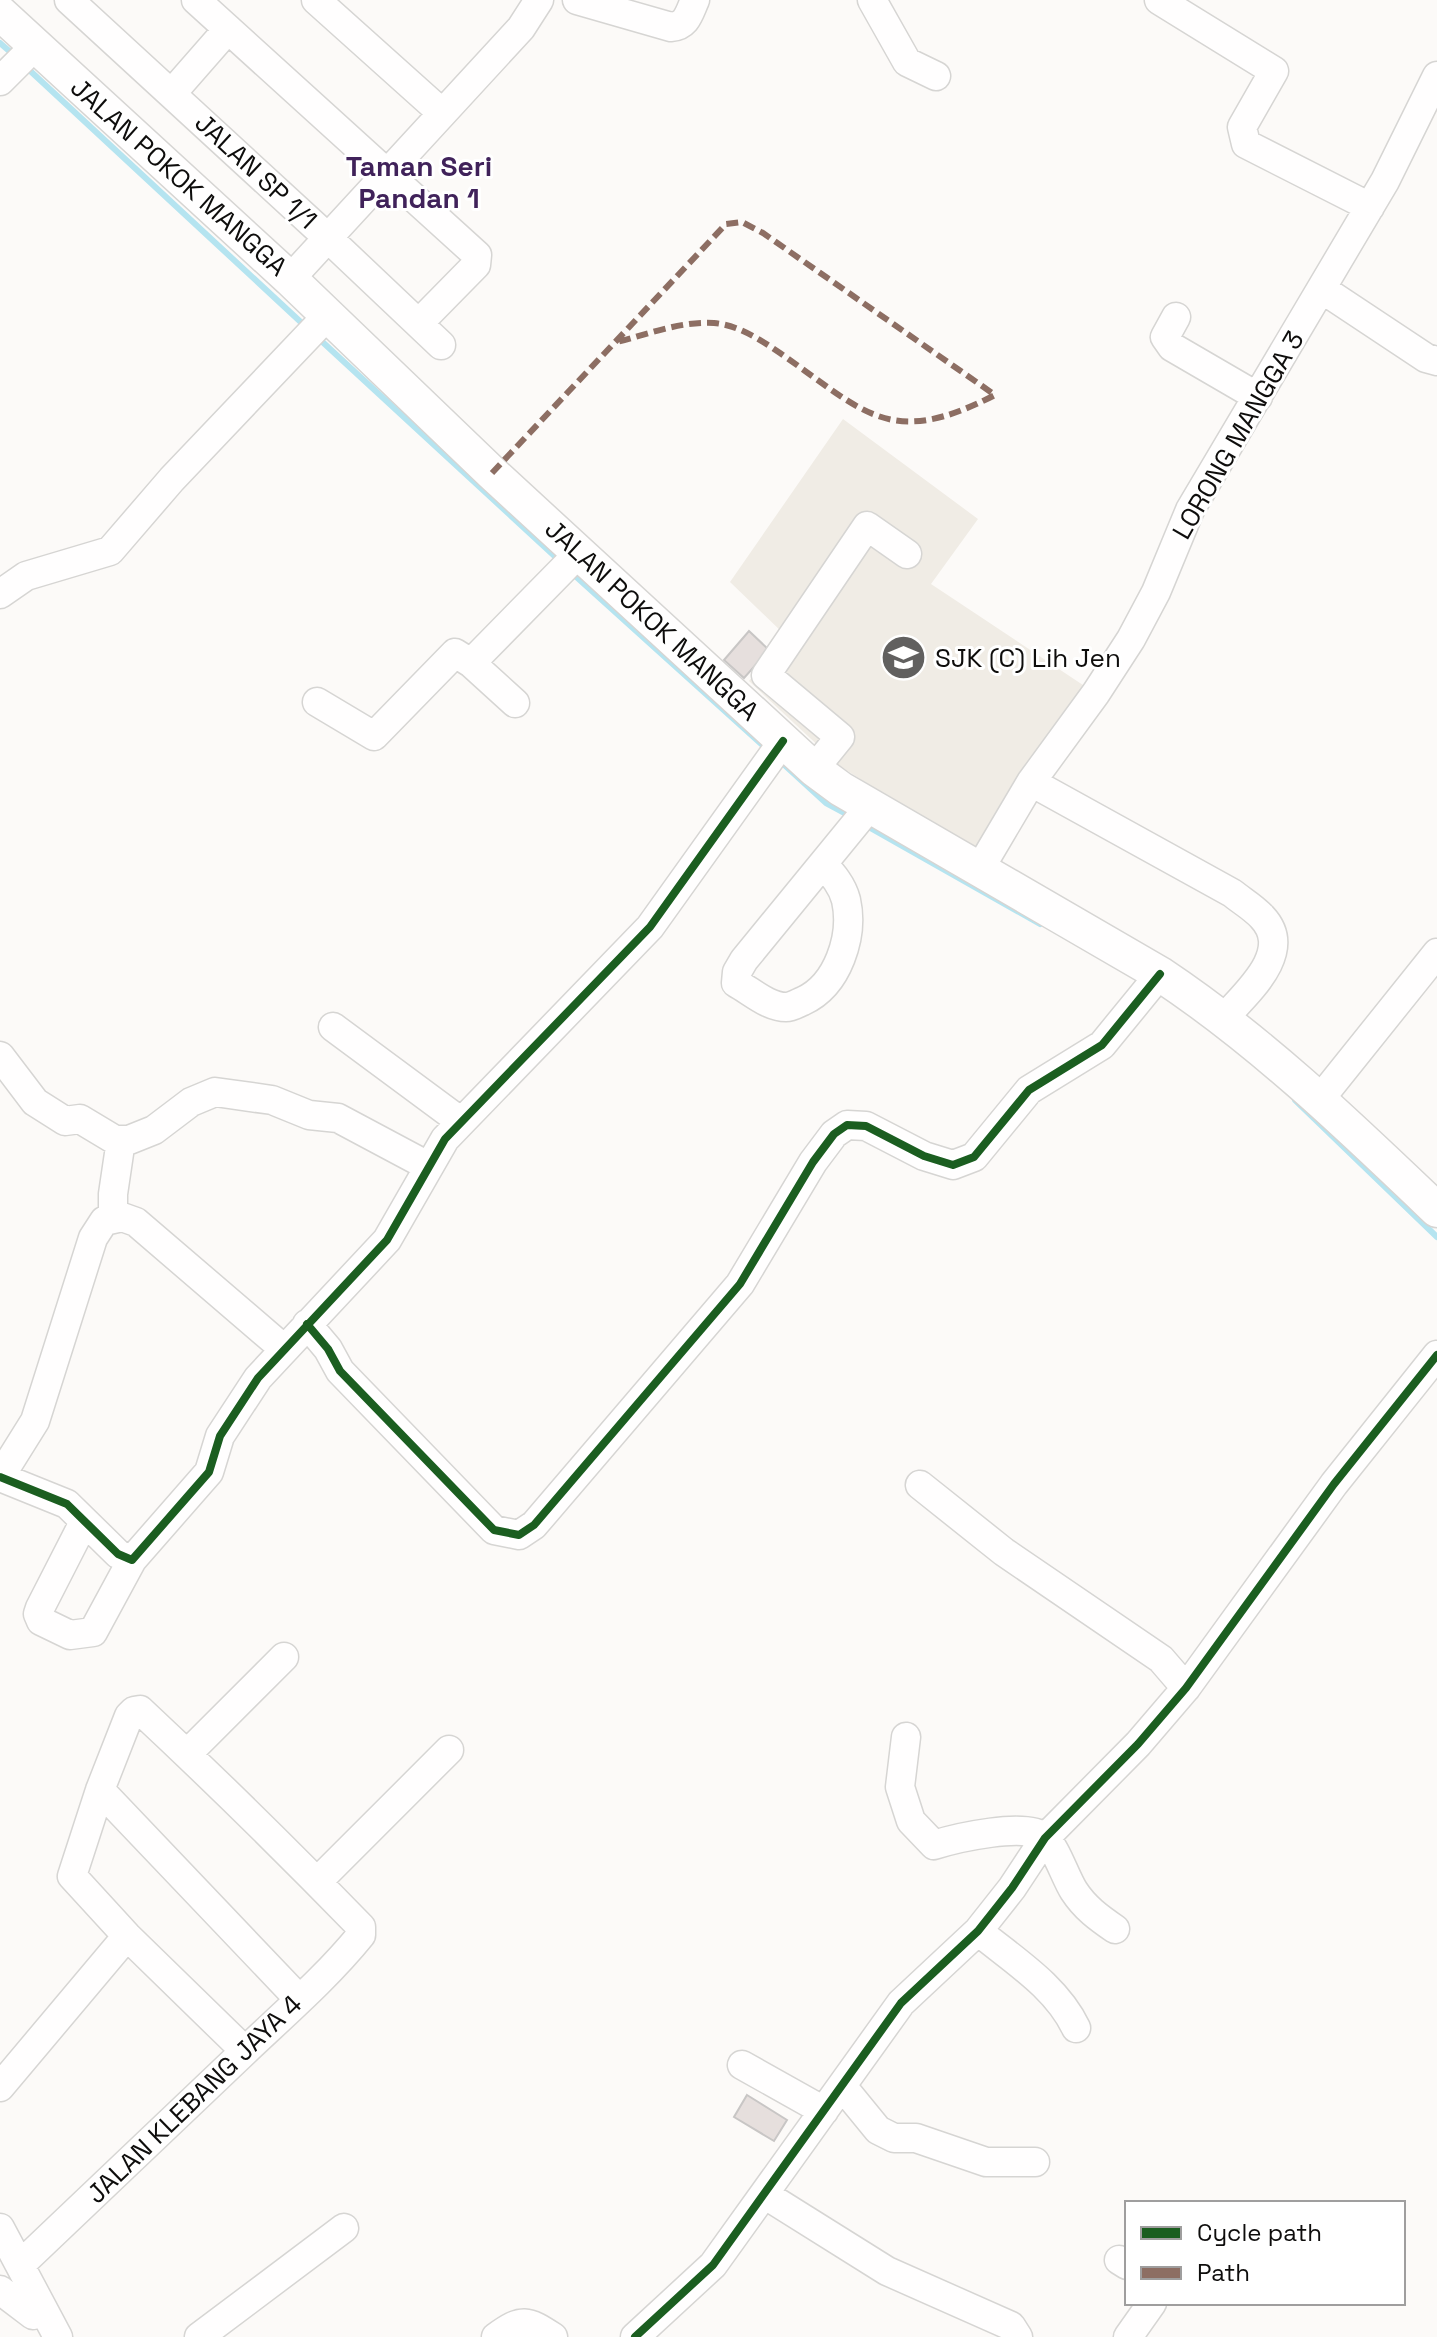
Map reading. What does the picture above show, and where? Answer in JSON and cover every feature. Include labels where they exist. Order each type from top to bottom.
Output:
[{"type":"main road","name":"JALAN POKOK MANGGA","points":[[0,13],[18,63],[290,279],[318,326],[492,473],[568,565],[743,704],[776,751],[814,769],[841,789],[861,816],[979,870],[1150,985],[1224,1018],[1320,1099],[1437,1210]]},
{"type":"street","name":"JALAN SP 1/1","points":[[69,0],[441,345]]},
{"type":"street","points":[[196,0],[477,255],[476,265],[419,323]]},
{"type":"street","points":[[316,0],[442,113]]},
{"type":"street","points":[[290,279],[521,28],[539,0]]},
{"type":"street","points":[[577,0],[671,27],[686,21],[695,0]]},
{"type":"street","points":[[872,0],[907,62],[936,76]]},
{"type":"street","points":[[1159,0],[1274,71],[1242,127],[1246,144],[1370,207]]},
{"type":"street","points":[[172,93],[228,29]]},
{"type":"street","name":"LORONG MANGGA 3","points":[[979,870],[1031,782],[1131,639],[1156,592],[1190,510],[1370,207],[1437,76]]},
{"type":"street","points":[[1322,289],[1426,358],[1437,361]]},
{"type":"street","points":[[1176,317],[1165,337],[1172,347],[1258,397]]},
{"type":"street","points":[[0,594],[26,576],[110,551],[172,479],[318,326]]},
{"type":"street","points":[[743,704],[867,526],[907,554]]},
{"type":"street","points":[[471,663],[568,565]]},
{"type":"street","points":[[317,702],[374,736],[455,653],[471,663],[515,703]]},
{"type":"street","points":[[766,675],[840,737],[814,769]]},
{"type":"street","points":[[84,1522],[38,1614],[41,1621],[70,1635],[93,1632],[132,1560],[209,1472],[220,1436],[258,1378],[387,1240],[428,1166],[460,1121],[650,927],[776,751]]},
{"type":"street","points":[[1031,782],[1232,893],[1262,916],[1269,925],[1272,938],[1270,964],[1224,1018]]},
{"type":"street","points":[[823,864],[837,879],[846,899],[848,924],[833,976],[809,998],[788,1007],[772,1004],[736,983],[737,972],[861,816]]},
{"type":"street","points":[[1320,1099],[1437,953]]},
{"type":"street","points":[[307,1324],[328,1349],[340,1371],[494,1530],[519,1535],[534,1525],[740,1284],[813,1162],[834,1134],[847,1125],[866,1126],[924,1156],[953,1165],[974,1157],[1029,1090],[1102,1045],[1150,985]]},
{"type":"street","points":[[333,1027],[460,1121]]},
{"type":"street","points":[[0,1056],[35,1102],[52,1114],[65,1121],[80,1119],[105,1135],[121,1140],[154,1130],[191,1102],[215,1092],[272,1100],[309,1115],[338,1118],[428,1166]]},
{"type":"street","points":[[113,1219],[113,1194],[121,1140]]},
{"type":"street","points":[[132,1560],[118,1554],[67,1504],[0,1477],[35,1421],[93,1238],[104,1221],[122,1217],[136,1222],[284,1349]]},
{"type":"street","points":[[635,2337],[713,2265],[901,2003],[978,1931],[1012,1888],[1045,1838],[1138,1744],[1186,1688],[1334,1484],[1437,1355]]},
{"type":"street","points":[[920,1485],[1004,1552],[1161,1659],[1186,1688]]},
{"type":"street","points":[[187,1754],[284,1657]]},
{"type":"street","points":[[245,2051],[127,1936],[71,1873],[129,1716],[140,1710],[317,1882],[449,1750]]},
{"type":"street","points":[[906,1737],[900,1787],[911,1821],[934,1845],[967,1835],[1032,1831],[1045,1838],[1075,1892],[1092,1913],[1115,1929]]},
{"type":"street","points":[[100,1790],[299,1999]]},
{"type":"street","name":"JALAN KLEBANG JAYA 4","points":[[20,2265],[299,1999],[361,1935],[361,1927],[317,1882]]},
{"type":"street","points":[[978,1931],[1047,1987],[1068,2010],[1076,2028]]},
{"type":"street","points":[[0,2087],[127,1936]]},
{"type":"street","points":[[742,2065],[824,2111]]},
{"type":"street","points":[[842,2086],[878,2130],[894,2138],[916,2138],[986,2162],[1035,2162]]},
{"type":"street","points":[[764,2194],[887,2271],[1011,2326],[1018,2337]]},
{"type":"street","points":[[0,2228],[58,2337]]},
{"type":"street","points":[[199,2337],[344,2228]]},
{"type":"street","points":[[0,2290],[33,2315],[43,2312]]},
{"type":"street","points":[[1128,2337],[1151,2305]]},
{"type":"street","points":[[496,2337],[515,2323],[535,2325],[553,2337]]},
{"type":"shaded area","name":"SJK (C) Lih Jen","points":[[843,419],[978,519],[931,584],[1092,691],[980,856],[840,766],[749,681],[784,634],[730,582]]},
{"type":"building","points":[[749,631],[769,650],[744,678],[724,660]]},
{"type":"building","points":[[747,2095],[787,2120],[774,2141],[734,2117]]},
{"type":"waterway","points":[[0,43],[15,56]]},
{"type":"waterway","points":[[26,67],[305,326]]},
{"type":"waterway","points":[[316,336],[561,562]]},
{"type":"waterway","points":[[572,573],[768,750]]},
{"type":"waterway","points":[[779,760],[826,803],[852,817]]},
{"type":"waterway","points":[[865,825],[1040,924]]},
{"type":"waterway","points":[[1295,1100],[1437,1237]]},
{"type":"marked path","points":[[492,473],[726,224],[742,222],[763,233],[995,395],[929,420],[904,421],[880,417],[858,407],[765,343],[732,327],[714,323],[689,324],[617,342]]},
{"type":"cycle path","points":[[0,1477],[67,1504],[118,1554],[132,1560],[209,1472],[220,1436],[258,1378],[387,1240],[445,1139],[650,927],[783,741]]},
{"type":"cycle path","points":[[307,1324],[328,1349],[340,1371],[494,1530],[519,1535],[534,1525],[740,1284],[813,1162],[834,1134],[847,1125],[866,1126],[924,1156],[953,1165],[974,1157],[1029,1090],[1102,1045],[1160,974]]},
{"type":"cycle path","points":[[635,2337],[713,2265],[901,2003],[978,1931],[1012,1888],[1045,1838],[1138,1744],[1186,1688],[1334,1484],[1437,1355]]},
{"type":"place","name":"SJK (C) Lih Jen","points":[[904,658]]},
{"type":"district","name":"Taman Seri Pandan 1","points":[[419,182]]}]
